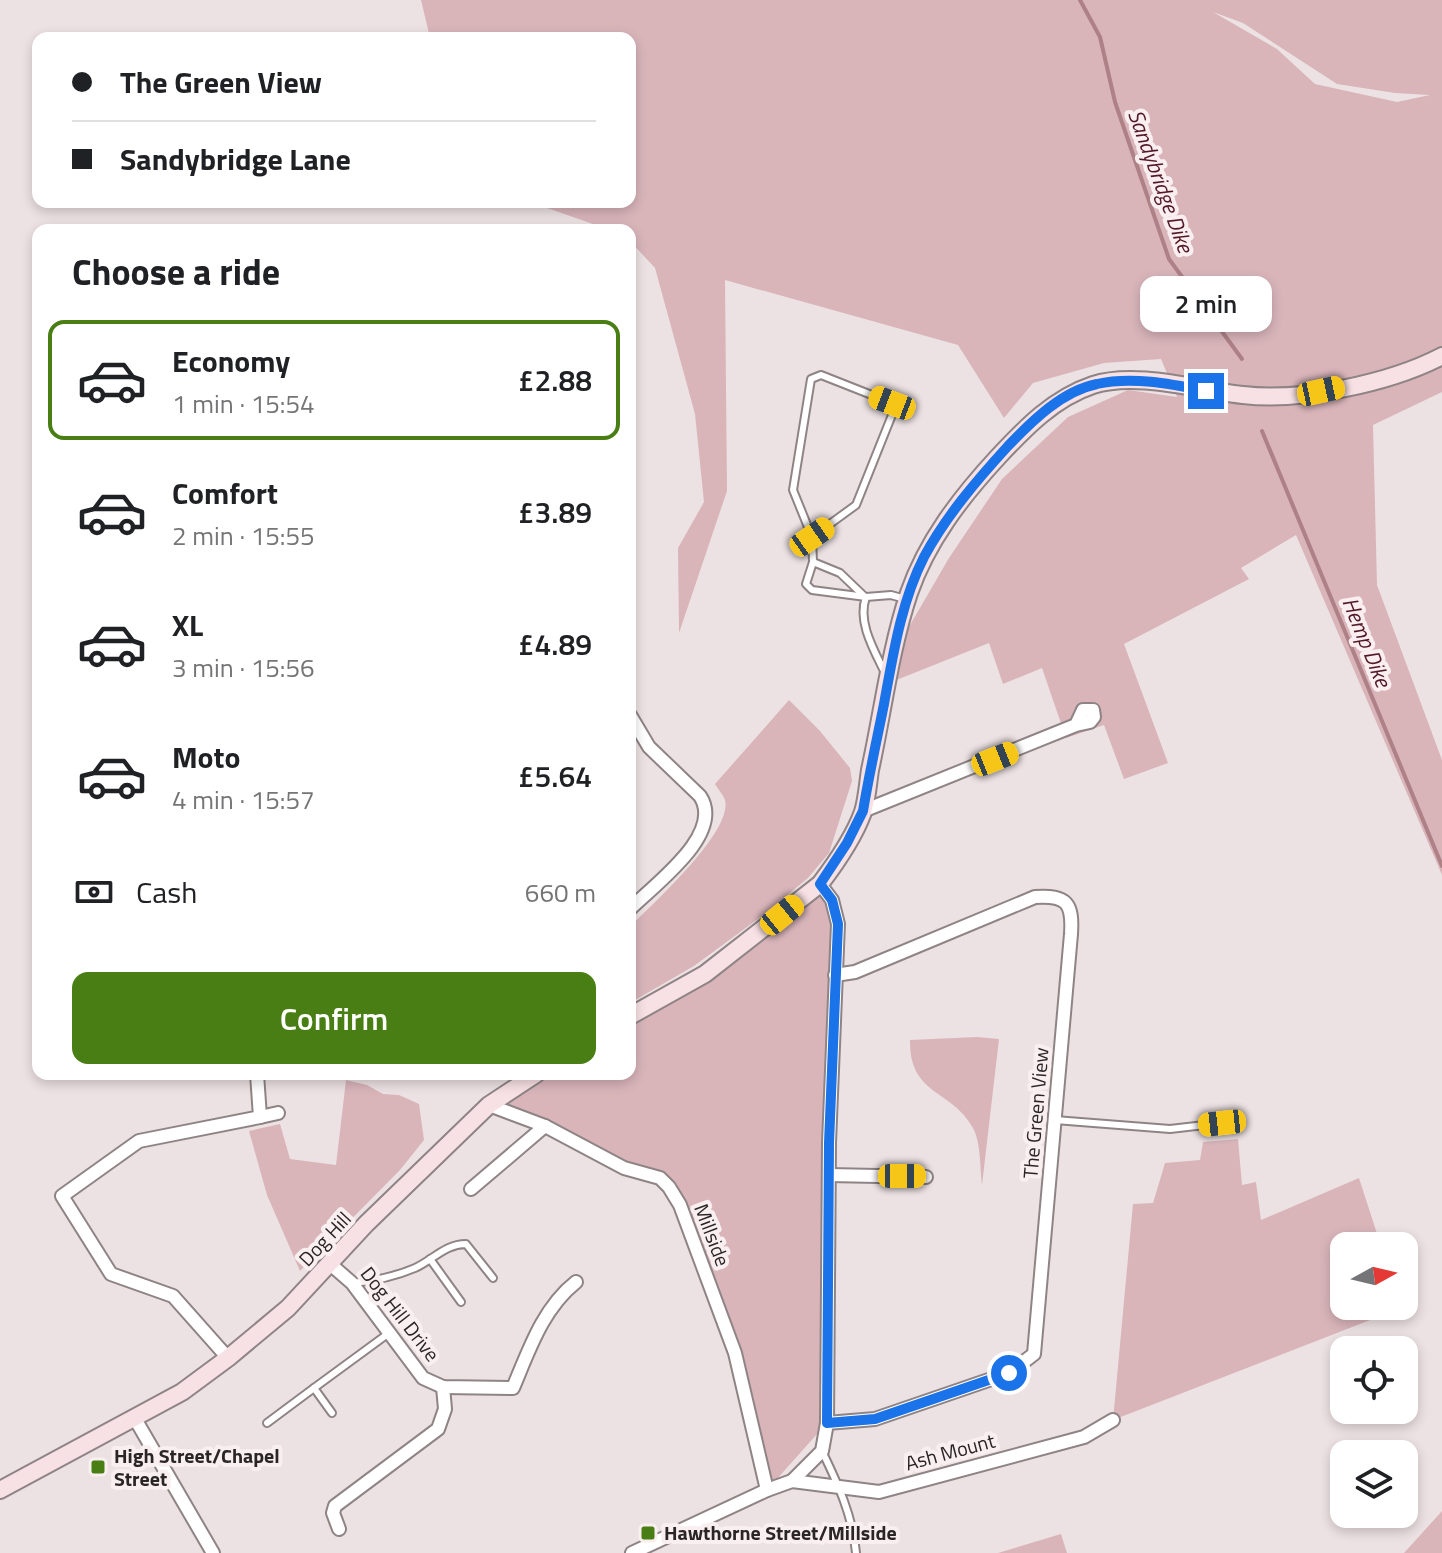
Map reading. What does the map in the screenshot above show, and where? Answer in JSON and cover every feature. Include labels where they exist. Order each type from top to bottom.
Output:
[{"type":"street","points":[[636,1013],[705,974],[820,884],[847,843],[863,811],[907,599],[923,558],[950,514],[1016,438],[1043,413],[1080,390],[1096,384],[1128,381],[1248,396],[1296,397],[1394,375],[1442,356]]},
{"type":"street","points":[[636,725],[649,747],[700,796],[708,816],[703,833],[689,851],[636,903]]},
{"type":"street","points":[[863,811],[1076,725]]},
{"type":"street","points":[[632,1553],[792,1481],[822,1451],[827,1423],[829,1175],[838,944],[836,913],[832,900],[820,884]]},
{"type":"street","name":"The Green View","points":[[827,1423],[875,1419],[1009,1373],[1034,1354],[1072,925],[1070,908],[1062,899],[1035,897],[855,972],[835,975]]},
{"type":"street","points":[[257,1080],[260,1117]]},
{"type":"street","name":"Dog Hill","points":[[0,1490],[182,1392],[228,1358],[288,1308],[329,1263],[489,1105],[527,1080]]},
{"type":"street","name":"Millside","points":[[489,1105],[545,1126],[624,1168],[660,1178],[669,1187],[680,1205],[735,1353],[767,1490]]},
{"type":"street","points":[[228,1358],[173,1296],[111,1274],[62,1196],[139,1141],[278,1113]]},
{"type":"street","points":[[471,1189],[545,1126]]},
{"type":"street","points":[[829,1175],[926,1177]]},
{"type":"street","name":"Dog Hill Drive","points":[[329,1263],[352,1283],[423,1378],[443,1387]]},
{"type":"street","points":[[339,1529],[333,1513],[335,1506],[438,1429],[445,1409],[443,1387],[513,1388],[544,1318],[560,1295],[576,1282]]},
{"type":"street","points":[[134,1417],[213,1553]]},
{"type":"street","name":"Ash Mount","points":[[792,1481],[879,1492],[1084,1437],[1113,1420]]},
{"type":"lane","points":[[812,537],[856,505],[892,415],[892,403],[821,375],[811,379],[793,490],[812,537],[813,562],[806,584],[812,590],[866,597],[891,595],[907,599]]},
{"type":"lane","points":[[813,562],[840,573],[866,597]]},
{"type":"lane","points":[[866,597],[861,611],[866,630],[888,680]]},
{"type":"lane","points":[[1055,1120],[1170,1129],[1222,1123]]},
{"type":"lane","points":[[352,1283],[396,1275],[419,1267],[456,1244],[466,1244],[493,1278]]},
{"type":"lane","points":[[430,1259],[461,1302]]},
{"type":"lane","points":[[267,1423],[389,1333]]},
{"type":"lane","points":[[314,1388],[332,1413]]},
{"type":"lane","points":[[822,1451],[840,1488],[855,1536],[856,1553]]},
{"type":"shaded area","points":[[421,0],[1442,0],[1442,392],[1373,425],[1377,585],[1442,760],[1442,875],[1296,535],[1241,568],[1249,579],[1124,644],[1168,763],[1124,779],[1104,725],[1066,738],[1042,668],[1003,684],[989,643],[894,681],[903,637],[949,558],[1002,479],[1068,417],[1128,390],[1177,397],[1161,359],[1104,363],[1033,383],[1004,418],[958,345],[725,280],[727,491],[679,633],[678,548],[704,502],[695,414],[655,268],[636,247],[636,224],[593,224],[547,208],[636,208],[636,32],[429,32]],"holes":[[[1213,12],[1243,23],[1337,84],[1430,95],[1397,102],[1315,84],[1277,49]]]},
{"type":"shaded area","points":[[789,700],[850,768],[852,781],[829,853],[808,878],[694,966],[636,1000],[636,921],[689,867],[717,830],[724,814],[725,800],[715,784]]},
{"type":"shaded area","points":[[820,884],[832,900],[827,1423],[767,1490],[735,1353],[669,1187],[489,1105],[527,1080],[636,1080],[636,1013],[705,974]]},
{"type":"shaded area","points":[[999,1039],[982,1185],[976,1134],[964,1115],[916,1072],[910,1040]]},
{"type":"shaded area","points":[[346,1080],[419,1104],[424,1140],[400,1170],[300,1271],[267,1195],[249,1131],[280,1124],[290,1159],[336,1165]]},
{"type":"shaded area","points":[[1238,1139],[1242,1185],[1256,1182],[1261,1220],[1359,1178],[1376,1232],[1330,1232],[1330,1320],[1370,1320],[1113,1420],[1133,1204],[1153,1203],[1165,1163],[1200,1160],[1203,1142]]},
{"type":"shaded area","points":[[1442,1511],[1442,1553],[1404,1553]]},
{"type":"shaded area","points":[[1061,1534],[1067,1553],[998,1553]]},
{"type":"waterway","name":"Sandybridge Dike","points":[[1080,0],[1100,37],[1115,102],[1169,259],[1242,359]]},
{"type":"waterway","name":"Hemp Dike","points":[[1262,431],[1442,866]]},
{"type":"place","name":"High Street/Chapel Street","points":[[98,1467]]},
{"type":"place","name":"Hawthorne Street/Millside","points":[[648,1533]]},
{"type":"route","points":[[1009,1373],[875,1419],[827,1423],[829,1143],[838,924],[832,900],[820,884],[834,866],[863,811],[907,599],[923,558],[950,514],[1016,438],[1063,398],[1096,384],[1128,381],[1171,384],[1206,391]]}]
